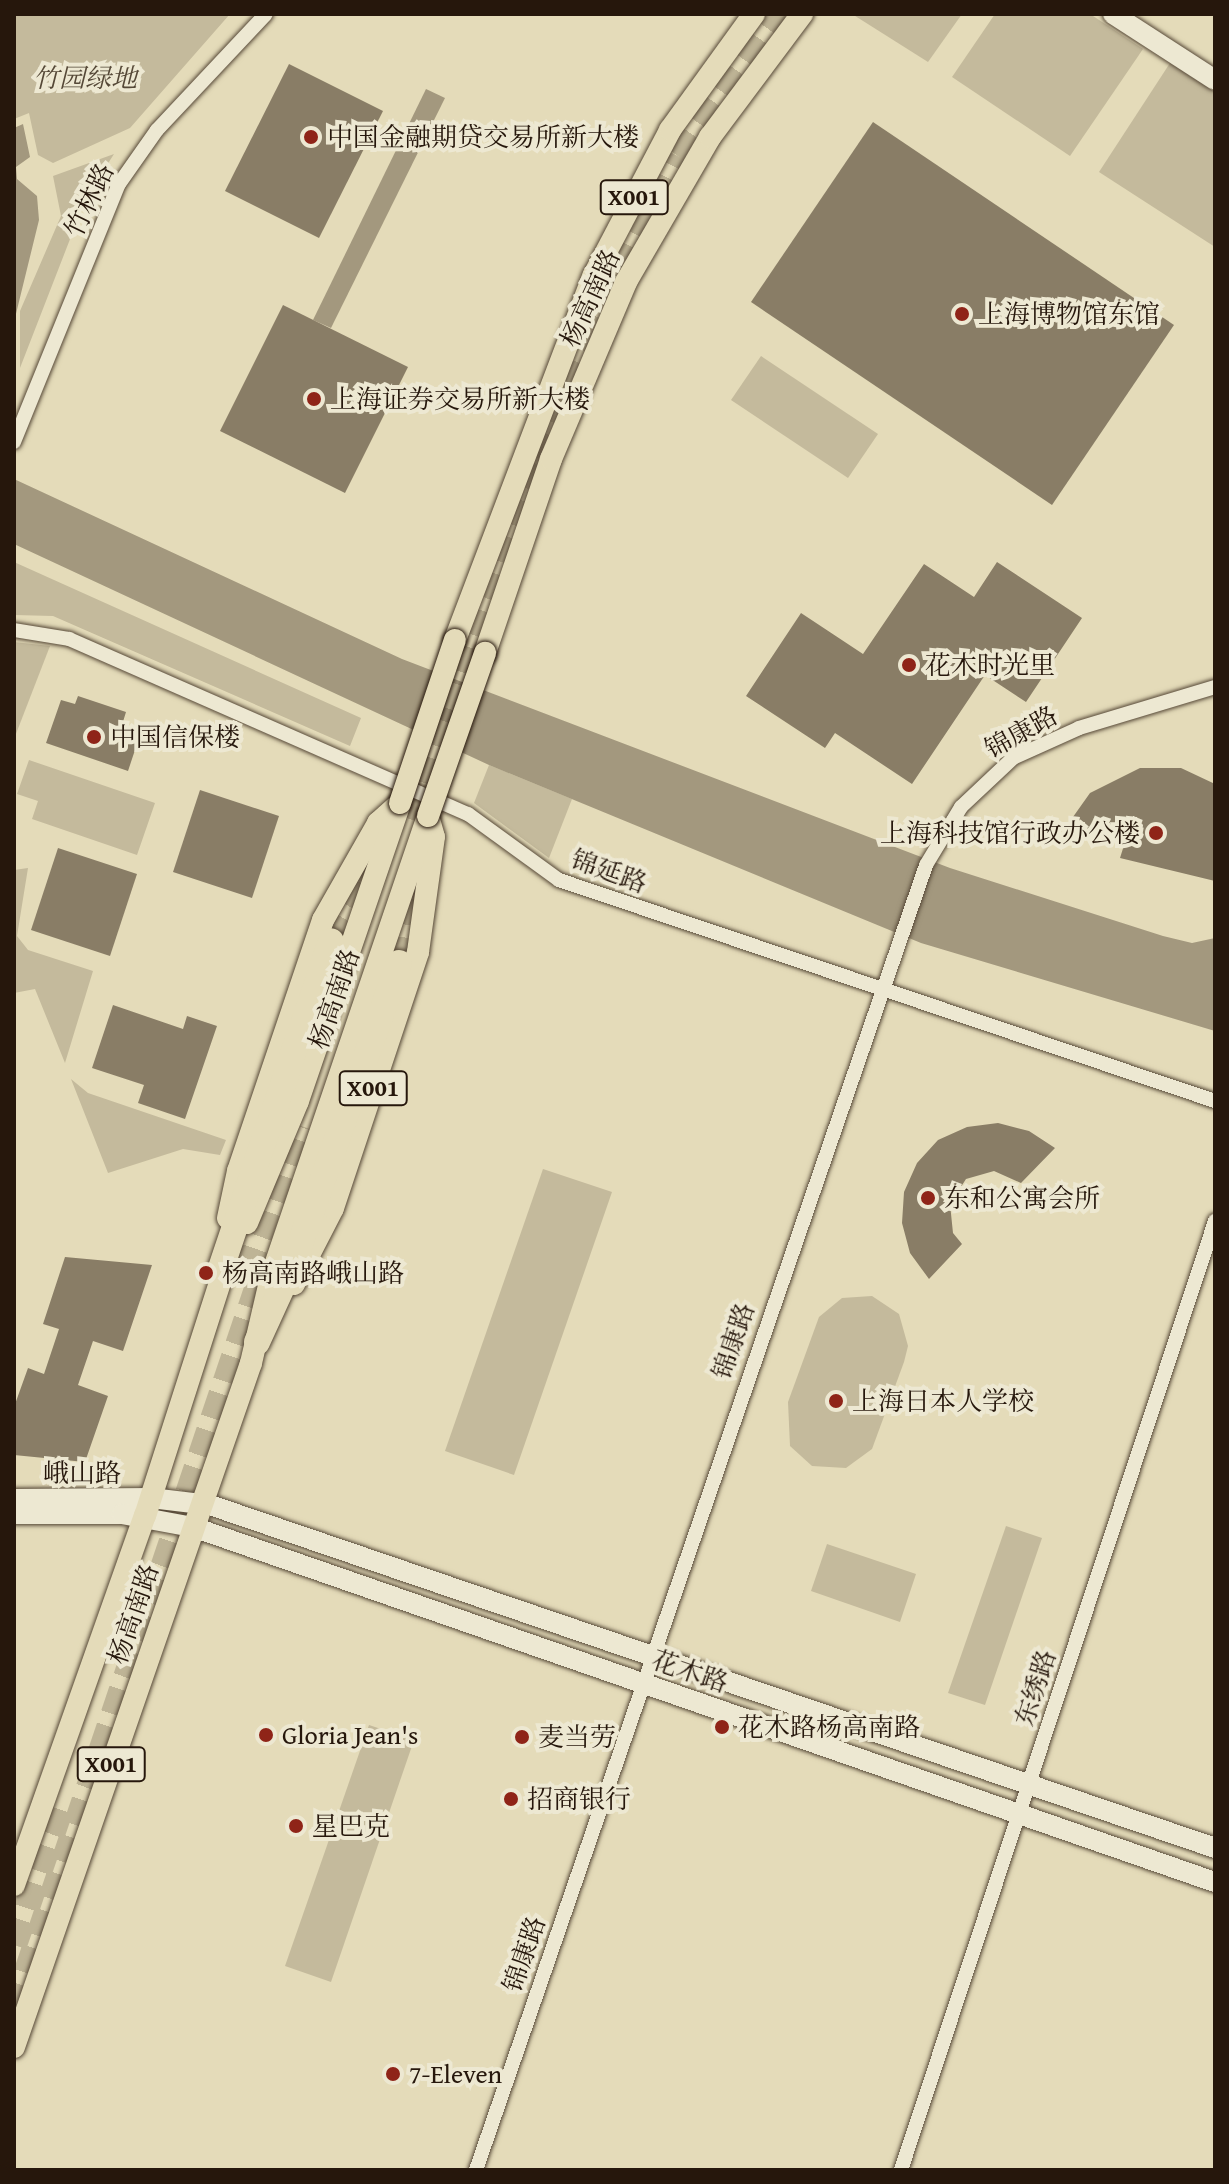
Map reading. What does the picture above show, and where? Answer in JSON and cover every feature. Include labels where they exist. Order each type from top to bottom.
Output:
[{"type":"highway","points":[[219,1274],[331,941]]},
{"type":"highway","points":[[257,1342],[294,1261],[399,963]]},
{"type":"main road","name":"杨高南路","points":[[14,1885],[148,1507],[219,1274],[250,1218],[298,1101],[455,640],[594,275],[670,130],[754,14]]},
{"type":"main road","points":[[778,39],[788,14]]},
{"type":"main road","name":"杨高南路","points":[[14,2047],[257,1342],[271,1277],[551,459],[626,282],[710,137],[778,39],[802,14]]},
{"type":"main road","points":[[1113,14],[1215,80]]},
{"type":"main road","name":"X001","points":[[219,1274],[238,1171],[323,920],[378,823],[400,803]]},
{"type":"main road","name":"X001","points":[[257,1342],[328,1220],[418,952],[434,837],[428,816]]},
{"type":"main road","name":"峨山路","points":[[14,1499],[148,1507]]},
{"type":"main road","name":"花木路","points":[[148,1507],[201,1504],[1029,1782],[1215,1848]]},
{"type":"main road","name":"花木路","points":[[148,1507],[193,1527],[1215,1882]]},
{"type":"main road","name":"峨山路","points":[[14,1514],[148,1507]]},
{"type":"street","name":"竹林路","points":[[14,442],[119,184],[157,130],[266,14]]},
{"type":"street","name":"锦延路","points":[[14,630],[69,639],[453,807],[559,880],[1215,1101]]},
{"type":"street","name":"锦康路","points":[[476,2170],[879,989],[926,865],[987,779],[1044,741],[1215,687]]},
{"type":"street","name":"东绣路","points":[[901,2170],[1215,1221]]},
{"type":"green space","name":"竹园绿地","points":[[14,14],[230,14],[130,128],[53,163],[38,155],[29,113],[14,119]]},
{"type":"green space","points":[[852,14],[962,14],[928,62]]},
{"type":"green space","points":[[995,14],[1090,14],[1143,49],[1070,156],[952,77]]},
{"type":"green space","points":[[1170,63],[1215,92],[1215,247],[1099,172]]},
{"type":"green space","points":[[114,154],[86,198],[20,368],[20,311],[61,216],[53,176]]},
{"type":"green space","points":[[761,356],[878,434],[848,478],[731,400]]},
{"type":"green space","points":[[14,562],[361,718],[350,746],[53,616],[14,615]]},
{"type":"green space","points":[[14,642],[50,646],[14,739]]},
{"type":"green space","points":[[29,760],[155,803],[137,855],[32,819],[38,801],[17,794]]},
{"type":"green space","points":[[489,765],[572,799],[549,858],[474,803]]},
{"type":"green space","points":[[28,868],[17,936],[28,950],[93,971],[65,1063],[35,989],[14,993],[14,870]]},
{"type":"green space","points":[[71,1079],[88,1093],[226,1140],[220,1155],[183,1149],[108,1173]]},
{"type":"green space","points":[[543,1169],[612,1192],[514,1475],[445,1451]]},
{"type":"green space","points":[[872,1296],[899,1314],[908,1346],[904,1362],[872,1449],[846,1468],[812,1466],[790,1446],[788,1402],[819,1317],[842,1298]]},
{"type":"green space","points":[[1006,1526],[1042,1538],[985,1705],[948,1693]]},
{"type":"green space","points":[[827,1544],[916,1574],[900,1622],[811,1591]]},
{"type":"green space","points":[[369,1725],[414,1740],[331,1982],[285,1966]]},
{"type":"shaded area","points":[[426,89],[445,98],[331,328],[313,320]]},
{"type":"shaded area","points":[[23,124],[30,157],[16,167],[17,179],[37,196],[39,220],[14,322],[14,128]]},
{"type":"shaded area","points":[[14,479],[402,659],[950,868],[1163,936],[1192,943],[1215,938],[1215,1031],[921,943],[489,765],[14,544]]},
{"type":"building","name":"中国金融期贷交易所新大楼","points":[[289,64],[383,111],[319,238],[225,191]]},
{"type":"building","name":"上海博物馆东馆","points":[[873,122],[1174,325],[1052,505],[751,302]]},
{"type":"building","name":"上海证券交易所新大楼","points":[[283,305],[408,367],[345,493],[220,431]]},
{"type":"building","name":"花木时光里","points":[[997,562],[1082,618],[1026,702],[985,675],[912,784],[835,733],[825,748],[746,696],[801,613],[863,654],[924,564],[974,597]]},
{"type":"building","name":"中国信保楼","points":[[78,696],[126,712],[122,725],[141,732],[128,771],[46,743],[61,700],[75,704]]},
{"type":"building","name":"上海科技馆行政办公楼","points":[[1140,768],[1181,768],[1215,784],[1215,881],[1120,858],[1125,842],[1068,824],[1090,793]]},
{"type":"building","points":[[200,790],[279,816],[252,898],[173,872]]},
{"type":"building","points":[[58,848],[137,874],[110,956],[31,930]]},
{"type":"building","points":[[113,1005],[183,1029],[187,1016],[217,1026],[185,1119],[138,1103],[144,1085],[92,1068]]},
{"type":"building","name":"东和公寓会所","points":[[998,1123],[1029,1131],[1055,1148],[1021,1183],[994,1171],[966,1179],[950,1204],[953,1233],[962,1244],[929,1279],[910,1253],[902,1223],[904,1192],[917,1163],[938,1140],[967,1127]]},
{"type":"building","points":[[65,1257],[152,1265],[123,1351],[93,1341],[78,1385],[108,1396],[85,1462],[14,1455],[14,1407],[28,1368],[44,1374],[59,1329],[43,1324]]},
{"type":"tunnel","points":[[415,821],[537,458],[585,340],[679,157],[782,14]]},
{"type":"tunnel","points":[[331,941],[373,870]]},
{"type":"tunnel","points":[[399,963],[409,886]]},
{"type":"tunnel","points":[[246,1273],[298,1125]]},
{"type":"tunnel","points":[[14,2010],[268,1256]]},
{"type":"tunnel","points":[[14,1945],[62,1805]]},
{"type":"place","name":"中国金融期贷交易所新大楼","points":[[311,137]]},
{"type":"place","name":"上海博物馆东馆","points":[[962,314]]},
{"type":"place","name":"上海证券交易所新大楼","points":[[314,399]]},
{"type":"place","name":"花木时光里","points":[[909,665]]},
{"type":"place","name":"中国信保楼","points":[[94,737]]},
{"type":"place","name":"上海科技馆行政办公楼","points":[[1156,833]]},
{"type":"place","name":"东和公寓会所","points":[[928,1198]]},
{"type":"place","name":"杨高南路峨山路","points":[[206,1273]]},
{"type":"place","name":"上海日本人学校","points":[[836,1401]]},
{"type":"place","name":"花木路杨高南路","points":[[722,1727]]},
{"type":"place","name":"Gloria Jean's","points":[[266,1735]]},
{"type":"place","name":"麦当劳","points":[[522,1737]]},
{"type":"place","name":"招商银行","points":[[511,1799]]},
{"type":"place","name":"星巴克","points":[[296,1826]]},
{"type":"place","name":"7-Eleven","points":[[393,2074]]}]
